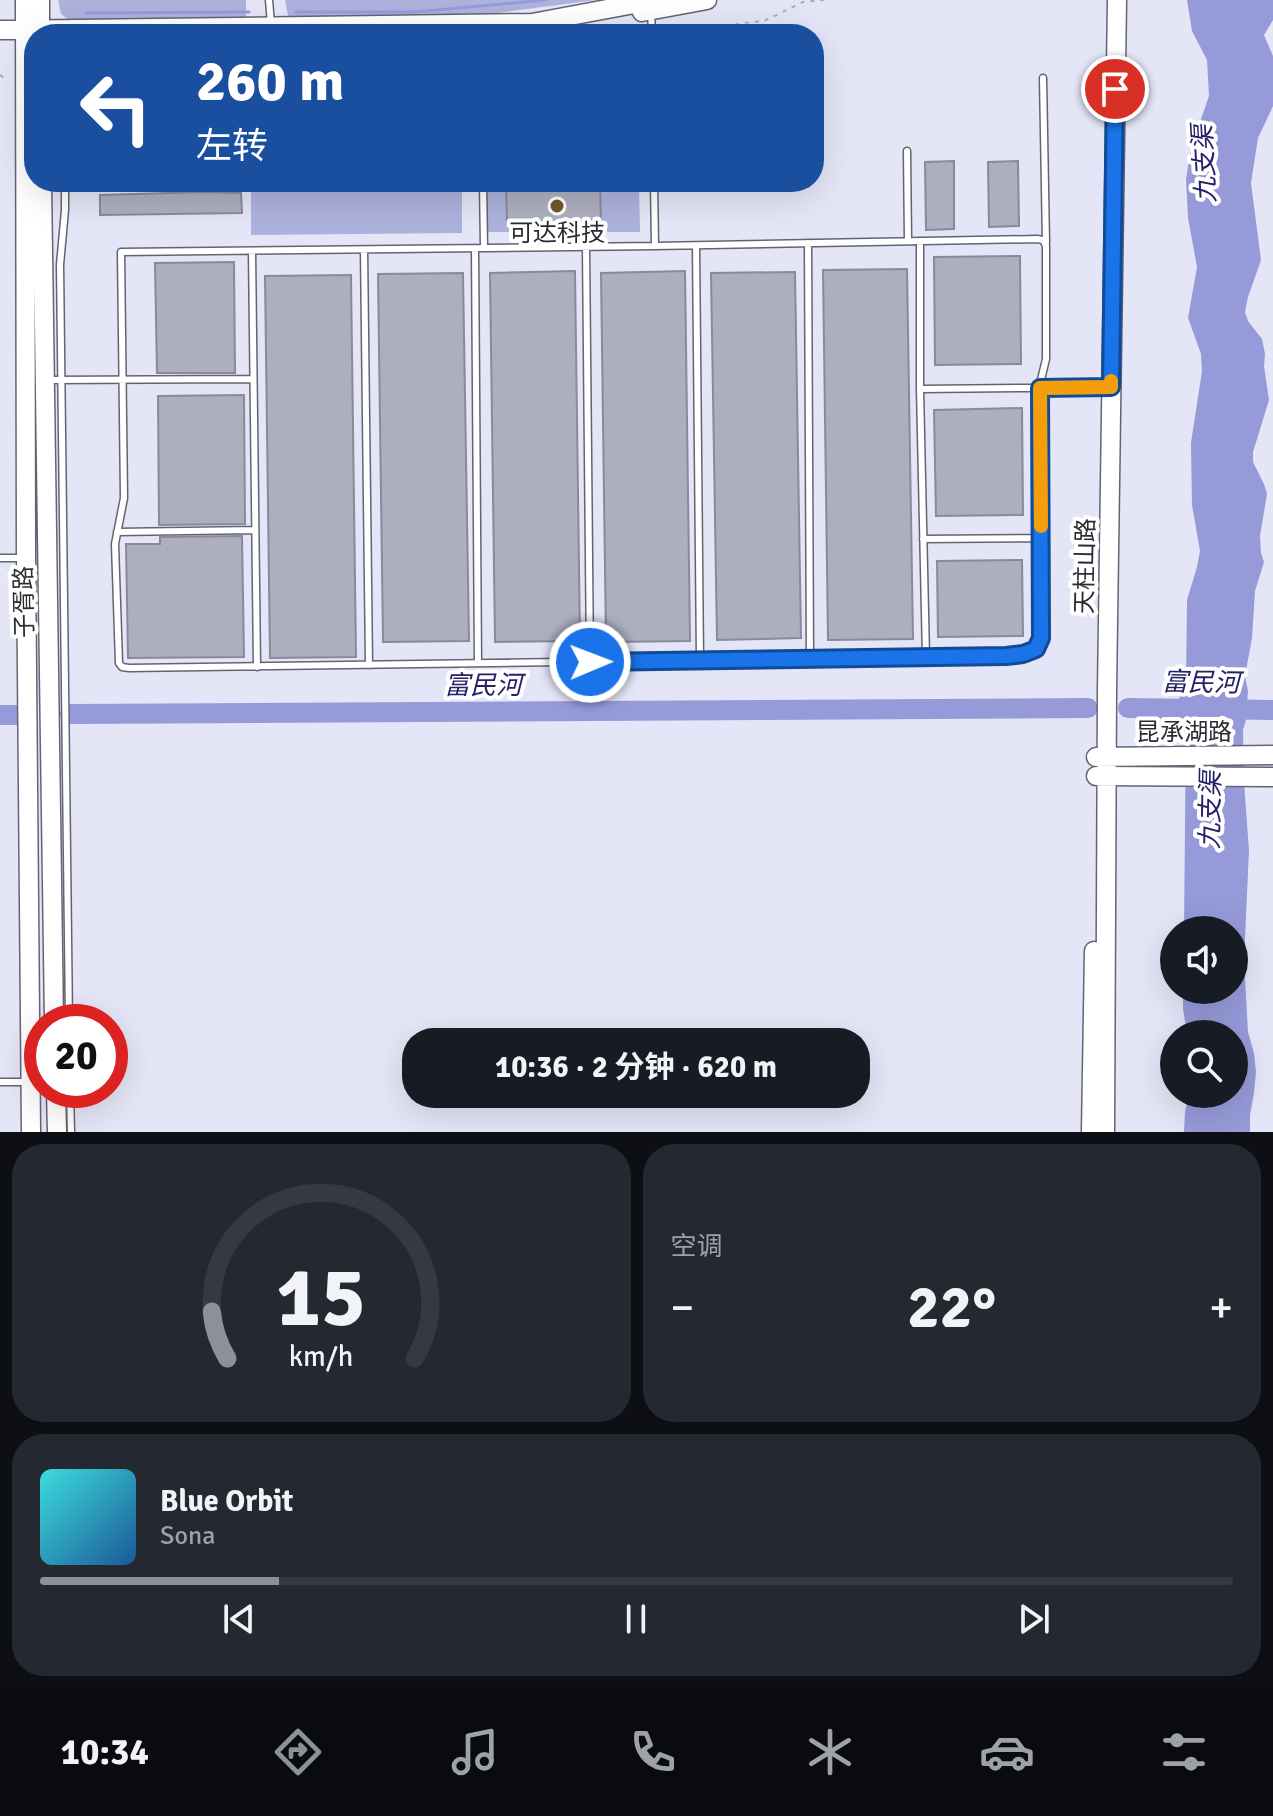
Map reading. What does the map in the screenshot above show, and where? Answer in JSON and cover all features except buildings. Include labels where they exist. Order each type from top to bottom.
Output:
[{"type":"street","points":[[25,0],[31,24]]},
{"type":"street","points":[[35,24],[40,0]]},
{"type":"street","points":[[495,24],[532,23],[653,4],[707,0]]},
{"type":"street","name":"天柱山路","points":[[1104,0],[1106,387]]},
{"type":"street","name":"天柱山路","points":[[1105,1132],[1101,756],[1106,387],[1117,0]]},
{"type":"street","points":[[568,24],[653,4]]},
{"type":"street","points":[[0,30],[24,33]]},
{"type":"street","points":[[0,40],[24,36]]},
{"type":"street","name":"子胥路","points":[[30,1004],[26,557],[31,192]]},
{"type":"street","name":"子胥路","points":[[43,192],[53,380],[54,1004]]},
{"type":"street","name":"昆承湖路","points":[[1101,756],[1264,756]]},
{"type":"street","name":"天柱山路","points":[[1091,1132],[1101,776]]},
{"type":"street","name":"昆承湖路","points":[[1101,776],[1264,777]]},
{"type":"street","name":"子胥路","points":[[31,1108],[31,1132]]},
{"type":"street","points":[[56,1108],[57,1132]]},
{"type":"lane","points":[[269,0],[271,24]]},
{"type":"lane","points":[[652,24],[653,4]]},
{"type":"lane","points":[[1043,78],[1046,246],[1046,359],[1040,388],[1041,638],[1036,649],[1006,656],[810,659],[257,667],[122,667],[119,663],[115,544],[124,498],[121,252],[1037,239],[1043,240],[1046,246]]},
{"type":"lane","points":[[907,151],[908,241]]},
{"type":"lane","points":[[65,192],[53,380],[69,1004]]},
{"type":"lane","points":[[483,192],[484,248]]},
{"type":"lane","points":[[654,192],[655,246]]},
{"type":"lane","points":[[920,241],[926,657]]},
{"type":"lane","points":[[808,243],[810,659]]},
{"type":"lane","points":[[696,246],[700,660]]},
{"type":"lane","points":[[586,247],[590,662]]},
{"type":"lane","points":[[475,248],[478,663]]},
{"type":"lane","points":[[364,250],[369,665]]},
{"type":"lane","points":[[252,251],[257,667]]},
{"type":"lane","points":[[53,380],[253,379]]},
{"type":"lane","points":[[920,389],[1106,387]]},
{"type":"lane","points":[[117,532],[255,530]]},
{"type":"lane","points":[[923,539],[1041,538]]},
{"type":"lane","points":[[0,558],[26,557]]},
{"type":"lane","points":[[0,1082],[24,1082]]},
{"type":"lane","points":[[70,1108],[71,1132]]},
{"type":"path","points":[[737,24],[764,21],[803,2],[824,0]]},
{"type":"path","points":[[0,75],[4,78]]},
{"type":"shaded area","points":[[58,0],[246,0],[246,18],[72,22],[61,14]]},
{"type":"shaded area","points":[[285,0],[596,0],[488,14],[289,20]]},
{"type":"shaded area","points":[[251,192],[462,192],[462,233],[251,235]]},
{"type":"shaded area","points":[[486,192],[639,192],[640,232],[486,232]]},
{"type":"water","name":"九支渠","points":[[1187,0],[1273,0],[1273,20],[1264,35],[1273,56],[1273,106],[1258,138],[1251,183],[1261,260],[1245,312],[1262,339],[1269,400],[1253,452],[1253,462],[1267,494],[1260,536],[1264,562],[1255,591],[1252,638],[1245,676],[1248,691],[1243,730],[1244,782],[1249,850],[1246,916],[1184,916],[1186,721],[1175,708],[1186,682],[1187,600],[1200,551],[1192,505],[1191,443],[1202,371],[1201,354],[1188,318],[1197,267],[1188,218],[1186,179],[1191,148],[1209,96],[1207,60],[1192,31]]},
{"type":"water","points":[[1183,1004],[1246,1004],[1247,1020],[1185,1020]]},
{"type":"water","points":[[1248,1032],[1256,1072],[1250,1132],[1184,1132],[1186,1108],[1248,1108]]},
{"type":"waterway","points":[[296,12],[414,12],[546,0]]},
{"type":"waterway","points":[[86,13],[249,12]]},
{"type":"waterway","name":"富民河","points":[[70,714],[1088,708]]},
{"type":"waterway","name":"富民河","points":[[1128,708],[1273,710]]},
{"type":"waterway","name":"富民河","points":[[0,715],[20,715]]},
{"type":"slow traffic","points":[[1041,526],[1040,388],[1111,387],[1111,381]]},
{"type":"place","name":"可达科技","points":[[557,206]]},
{"type":"route","points":[[590,662],[1006,656],[1036,649],[1041,638],[1040,388],[1111,387],[1115,89]]}]
